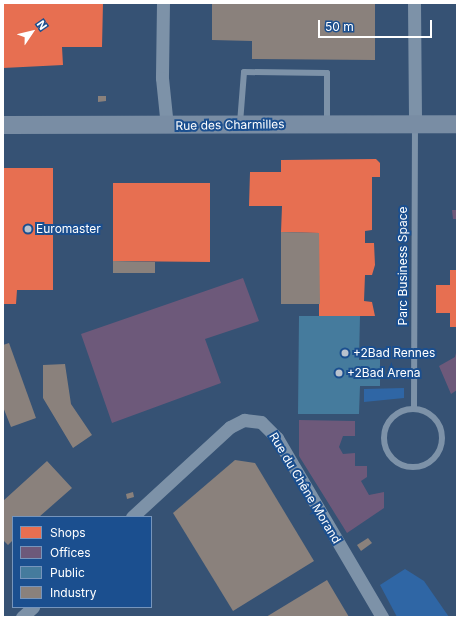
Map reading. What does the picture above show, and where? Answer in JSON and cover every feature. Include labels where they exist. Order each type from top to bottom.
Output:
[{"type":"street","points":[[163,3],[162,78],[167,126]]},
{"type":"street","points":[[414,3],[415,123]]},
{"type":"street","name":"Rue des Charmilles","points":[[3,125],[167,126],[415,123],[457,124]]},
{"type":"street","name":"Rue du Chêne Morand","points":[[133,516],[230,427],[244,420],[261,422],[276,438],[382,617]]},
{"type":"street","points":[[22,617],[32,608]]},
{"type":"lane","points":[[240,125],[244,72],[327,73],[328,124]]},
{"type":"lane","name":"Parc Business Space","points":[[414,409],[415,123]]},
{"type":"lane","points":[[414,409],[432,416],[441,433],[436,456],[415,468],[397,463],[385,448],[383,439],[385,430],[396,414],[414,409]]},
{"type":"shaded area","points":[[404,388],[404,398],[364,402],[364,389]]},
{"type":"shaded area","points":[[405,569],[424,581],[449,617],[397,617],[380,585]]},
{"type":"building: Shops","points":[[3,3],[103,3],[102,47],[62,47],[63,65],[3,68]]},
{"type":"building: Shops","points":[[376,159],[380,163],[380,177],[372,177],[372,230],[365,231],[365,243],[374,243],[375,265],[372,275],[365,275],[364,301],[372,302],[375,316],[319,316],[319,233],[281,232],[282,206],[249,206],[250,172],[281,172],[281,160]]},
{"type":"building: Shops","name":"Euromaster","points":[[3,168],[53,168],[53,290],[17,290],[16,304],[3,304]]},
{"type":"building: Shops","points":[[113,183],[210,183],[210,262],[113,261]]},
{"type":"building: Shops","points":[[450,270],[457,270],[457,327],[450,327],[450,313],[436,313],[436,285],[450,285]]},
{"type":"building: Offices","points":[[452,210],[457,210],[457,219],[453,219]]},
{"type":"building: Offices","points":[[243,278],[259,321],[205,339],[221,383],[112,423],[81,334]]},
{"type":"building: Offices","points":[[457,349],[457,390],[451,394],[439,366],[455,357]]},
{"type":"building: Offices","points":[[299,420],[355,421],[355,436],[343,436],[339,447],[343,454],[355,453],[355,466],[367,466],[367,477],[361,481],[369,495],[384,492],[384,508],[347,533],[299,456]]},
{"type":"building: Public","name":"+2Bad Arena","points":[[299,316],[360,316],[359,360],[380,359],[380,386],[360,386],[359,414],[298,414]]},
{"type":"building: Industry","points":[[212,3],[375,3],[375,60],[252,59],[252,41],[212,40]]},
{"type":"building: Industry","points":[[98,96],[106,96],[106,101],[98,102]]},
{"type":"building: Industry","points":[[281,232],[319,233],[320,304],[281,304]]},
{"type":"building: Industry","points":[[113,261],[155,262],[155,273],[113,273]]},
{"type":"building: Industry","points":[[9,343],[36,418],[11,427],[3,407],[3,345]]},
{"type":"building: Industry","points":[[65,364],[71,404],[92,435],[73,448],[43,398],[43,365]]},
{"type":"building: Industry","points":[[235,460],[255,463],[314,561],[233,611],[173,513]]},
{"type":"building: Industry","points":[[47,461],[72,488],[40,516],[12,516],[12,541],[8,545],[3,540],[3,501]]},
{"type":"building: Industry","points":[[133,492],[134,497],[127,499],[126,494]]},
{"type":"building: Industry","points":[[368,538],[372,543],[361,551],[357,545]]},
{"type":"building: Industry","points":[[327,580],[349,617],[266,617]]},
{"type":"place","name":"Euromaster","points":[[28,229]]},
{"type":"place","name":"+2Bad Rennes","points":[[345,353]]},
{"type":"place","name":"+2Bad Arena","points":[[339,373]]}]
